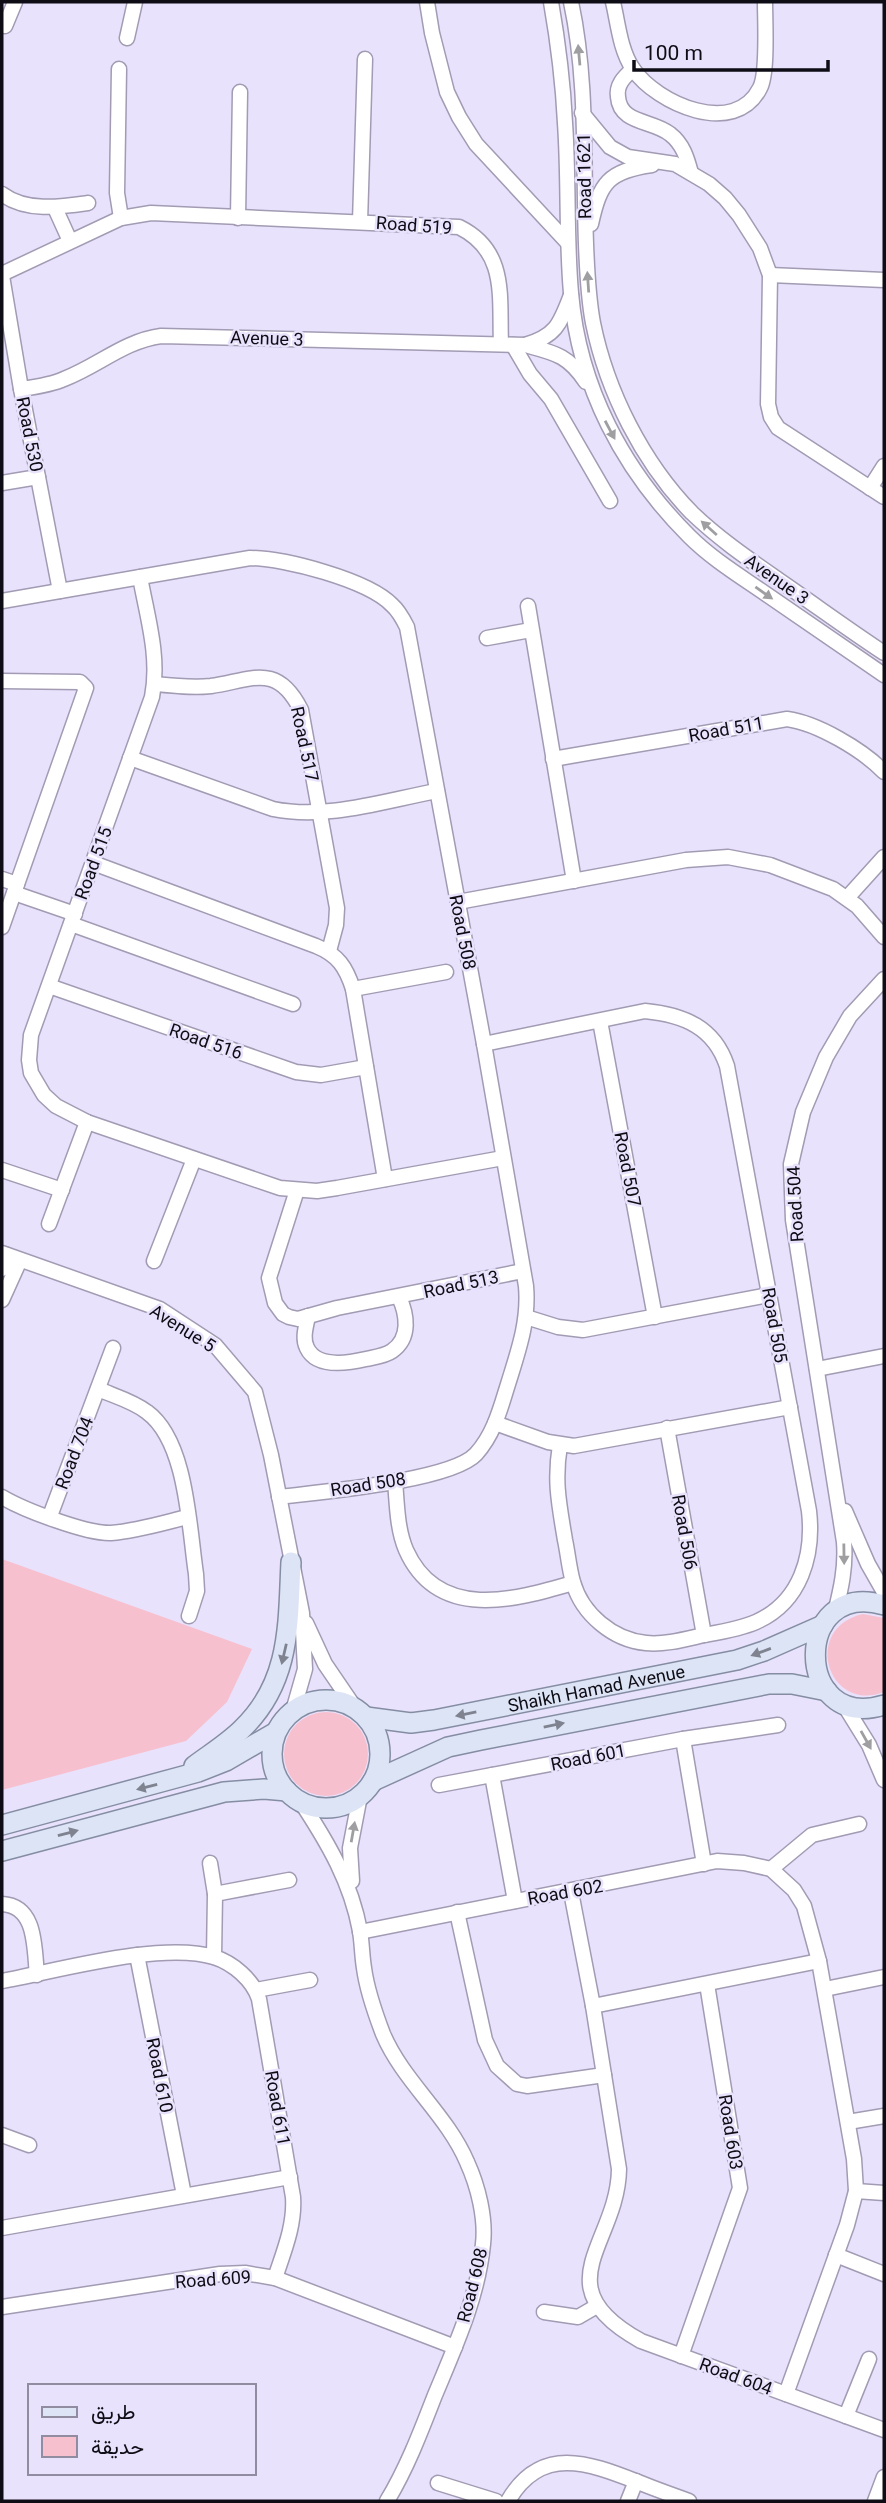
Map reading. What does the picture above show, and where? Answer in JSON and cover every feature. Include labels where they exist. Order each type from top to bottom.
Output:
[{"type":"main road","points":[[175,1780],[238,1733],[254,1717],[270,1692],[286,1650],[291,1562]]},
{"type":"main road","name":"Shaikh Hamad Avenue","points":[[360,1712],[411,1723],[434,1720],[737,1660],[764,1651],[859,1602],[884,1605]]},
{"type":"main road","points":[[829,1619],[816,1642],[814,1662],[827,1691],[843,1703],[862,1708],[884,1705]]},
{"type":"main road","name":"Shaikh Hamad Avenue","points":[[367,1788],[448,1748],[481,1740],[769,1685],[792,1684],[827,1691]]},
{"type":"main road","points":[[2,1851],[224,1792],[264,1789],[294,1797],[319,1808],[337,1807],[367,1788],[380,1763],[376,1734],[360,1712],[346,1703],[327,1700],[308,1703],[285,1718],[273,1742],[273,1763],[280,1783],[294,1797]]},
{"type":"main road","points":[[2,1825],[175,1780],[226,1761],[276,1732]]},
{"type":"street","points":[[5,26],[15,2]]},
{"type":"street","points":[[127,38],[135,2]]},
{"type":"street","name":"Road 1621","points":[[551,2],[561,59],[571,294],[578,343]]},
{"type":"street","name":"Road 1621","points":[[570,2],[577,38],[582,113],[589,296],[600,349]]},
{"type":"street","points":[[613,2],[624,51],[633,69],[649,85],[675,103],[705,113],[718,114],[745,108],[762,86],[765,2]]},
{"type":"street","points":[[427,3],[447,92],[459,117],[476,144],[568,243]]},
{"type":"street","name":"Road 519","points":[[360,222],[365,59]]},
{"type":"street","points":[[119,69],[117,193],[121,218]]},
{"type":"street","points":[[633,69],[619,85],[619,104],[624,113],[670,133],[680,144],[691,173]]},
{"type":"street","points":[[238,218],[240,92]]},
{"type":"street","points":[[582,113],[610,147],[628,157],[675,164],[725,198],[739,215],[760,248],[770,275],[768,404],[771,417],[778,428],[884,497]]},
{"type":"street","points":[[586,246],[597,196],[607,182],[628,168],[675,164]]},
{"type":"street","points":[[2,194],[18,202],[55,208],[88,203]]},
{"type":"street","points":[[55,208],[70,241]]},
{"type":"street","name":"Road 519","points":[[2,275],[121,218],[162,212],[238,218],[458,227],[474,235],[488,248],[495,261],[513,345]]},
{"type":"street","name":"Road 530","points":[[2,275],[6,330],[21,389],[60,591]]},
{"type":"street","points":[[770,275],[884,280]]},
{"type":"street","points":[[571,294],[552,333],[545,338],[513,345],[530,374],[551,399],[610,501]]},
{"type":"street","name":"Avenue 3","points":[[21,389],[64,380],[123,346],[161,336],[513,345],[565,357],[576,366],[593,393],[622,454],[646,487],[690,537],[721,563],[884,675]]},
{"type":"street","name":"Avenue 3","points":[[578,343],[593,393]]},
{"type":"street","name":"Avenue 3","points":[[600,349],[618,400],[639,442],[665,482],[692,513],[732,548],[884,653]]},
{"type":"street","points":[[870,488],[884,466]]},
{"type":"street","points":[[2,483],[38,477]]},
{"type":"street","name":"Road 508","points":[[2,601],[250,558],[268,558],[302,565],[380,595],[392,605],[407,627],[484,1044],[523,1271],[526,1317],[495,1423],[474,1456],[461,1465],[394,1481],[279,1497]]},
{"type":"street","name":"Road 515","points":[[140,577],[154,656],[155,684],[31,1035],[31,1073],[44,1096],[63,1111],[87,1122],[263,1183],[297,1191],[317,1191],[503,1158]]},
{"type":"street","points":[[527,606],[574,881]]},
{"type":"street","points":[[486,638],[531,630]]},
{"type":"street","name":"Road 517","points":[[155,684],[198,687],[249,677],[266,678],[281,684],[294,695],[301,710],[319,813]]},
{"type":"street","points":[[2,680],[80,682],[86,688],[2,927]]},
{"type":"street","name":"Road 511","points":[[554,758],[787,719],[813,724],[825,730],[884,772]]},
{"type":"street","points":[[130,758],[273,810],[303,814],[437,791]]},
{"type":"street","points":[[319,813],[337,908],[336,925],[329,951]]},
{"type":"street","points":[[458,902],[685,860],[728,857],[749,860],[818,881],[847,898],[884,937]]},
{"type":"street","points":[[847,898],[884,857]]},
{"type":"street","points":[[93,863],[329,951],[347,971],[353,989],[385,1179]]},
{"type":"street","points":[[2,879],[15,889],[73,919],[293,1004]]},
{"type":"street","points":[[353,989],[446,972]]},
{"type":"street","name":"Road 504","points":[[829,1619],[843,1583],[845,1560],[838,1494],[793,1220],[790,1164],[803,1112],[825,1057],[850,1016],[884,979]]},
{"type":"street","name":"Road 516","points":[[49,986],[296,1072],[321,1075],[366,1067]]},
{"type":"street","name":"Road 505","points":[[484,1044],[629,1013],[661,1013],[698,1026],[712,1036],[722,1050],[811,1531],[810,1551],[804,1570],[785,1601],[772,1612],[743,1627],[671,1642],[647,1643],[622,1637],[592,1615],[584,1606],[573,1583],[556,1486],[560,1445]]},
{"type":"street","name":"Road 507","points":[[600,1021],[655,1317]]},
{"type":"street","points":[[49,1224],[87,1122]]},
{"type":"street","points":[[154,1261],[194,1159]]},
{"type":"street","points":[[2,1170],[62,1190]]},
{"type":"street","points":[[297,1191],[271,1269],[270,1286],[275,1303],[283,1314],[295,1319],[308,1316]]},
{"type":"street","points":[[2,1300],[8,1259]]},
{"type":"street","name":"Avenue 5","points":[[8,1259],[160,1309],[215,1345],[255,1392],[266,1432],[302,1612],[304,1669],[293,1711]]},
{"type":"street","name":"Road 513","points":[[399,1297],[406,1312],[406,1328],[398,1346],[390,1353],[351,1363],[328,1362],[312,1354],[305,1340],[308,1316],[523,1271]]},
{"type":"street","points":[[526,1317],[558,1327],[583,1329],[769,1295]]},
{"type":"street","name":"Road 704","points":[[50,1517],[113,1348]]},
{"type":"street","points":[[817,1369],[884,1356]]},
{"type":"street","points":[[98,1389],[140,1407],[154,1417],[176,1453],[197,1583],[189,1616]]},
{"type":"street","points":[[495,1423],[560,1445],[587,1445],[790,1407]]},
{"type":"street","name":"Road 506","points":[[667,1428],[704,1635]]},
{"type":"street","points":[[394,1481],[406,1550],[427,1580],[443,1592],[463,1599],[507,1600],[573,1583]]},
{"type":"street","name":"Road 504","points":[[838,1494],[862,1552],[884,1592]]},
{"type":"street","points":[[2,1497],[83,1529],[103,1533],[187,1517]]},
{"type":"street","name":"Avenue 5","points":[[302,1612],[324,1664],[360,1712]]},
{"type":"street","points":[[843,1703],[869,1745],[884,1780]]},
{"type":"street","name":"Road 601","points":[[439,1785],[683,1739],[778,1725]]},
{"type":"street","points":[[683,1739],[704,1864]]},
{"type":"street","points":[[492,1775],[515,1901]]},
{"type":"street","name":"Road 608","points":[[367,1788],[350,1848],[369,1993],[384,2037],[467,2160],[483,2222],[483,2244],[471,2302],[409,2460],[387,2501]]},
{"type":"street","name":"Road 608","points":[[294,1797],[330,1846],[342,1869],[358,1924]]},
{"type":"street","points":[[786,2394],[856,2191],[854,2159],[820,1961],[804,1906],[794,1890],[771,1869],[812,1835],[859,1824]]},
{"type":"street","name":"Road 602","points":[[358,1924],[457,1912],[571,1892],[718,1861],[771,1869]]},
{"type":"street","points":[[210,1863],[215,1894],[214,1957]]},
{"type":"street","points":[[215,1894],[289,1880]]},
{"type":"street","points":[[544,2312],[578,2317],[597,2306],[591,2292],[590,2277],[597,2244],[618,2182],[593,2006],[571,1892]]},
{"type":"street","points":[[2,1904],[13,1905],[23,1911],[30,1922],[37,1975]]},
{"type":"street","points":[[457,1912],[485,2040],[497,2066],[517,2084],[527,2086],[604,2075]]},
{"type":"street","points":[[2,1981],[137,1955],[186,1953],[214,1957],[230,1965],[256,1990],[310,1980]]},
{"type":"street","name":"Road 610","points":[[137,1955],[184,2194]]},
{"type":"street","points":[[593,2006],[820,1961]]},
{"type":"street","points":[[825,1989],[884,1977]]},
{"type":"street","name":"Road 603","points":[[681,2356],[740,2188],[707,1984]]},
{"type":"street","name":"Road 611","points":[[256,1990],[290,2177],[294,2213],[275,2277]]},
{"type":"street","points":[[848,2122],[884,2116]]},
{"type":"street","points":[[2,2135],[29,2145]]},
{"type":"street","points":[[2,2228],[290,2177]]},
{"type":"street","points":[[856,2191],[884,2193]]},
{"type":"street","points":[[836,2255],[884,2274]]},
{"type":"street","name":"Road 609","points":[[2,2307],[220,2274],[245,2273],[275,2277],[455,2347]]},
{"type":"street","name":"Road 604","points":[[597,2306],[617,2328],[641,2341],[884,2430]]},
{"type":"street","points":[[846,2416],[869,2359]]},
{"type":"street","points":[[508,2501],[516,2487],[527,2477],[552,2465],[589,2464],[690,2501]]},
{"type":"street","points":[[875,2501],[884,2477]]},
{"type":"street","points":[[628,2501],[636,2482]]},
{"type":"street","points":[[438,2483],[496,2501]]},
{"type":"green space","points":[[2,1559],[252,1649],[227,1702],[186,1741],[2,1790]]},
{"type":"green space","points":[[863,1614],[884,1618],[884,1692],[864,1696],[848,1691],[836,1681],[829,1666],[828,1651],[832,1635],[844,1622]]},
{"type":"green space","points":[[326,1712],[349,1719],[361,1731],[368,1754],[361,1777],[349,1789],[326,1796],[303,1789],[291,1777],[284,1754],[291,1731],[303,1719]]}]
